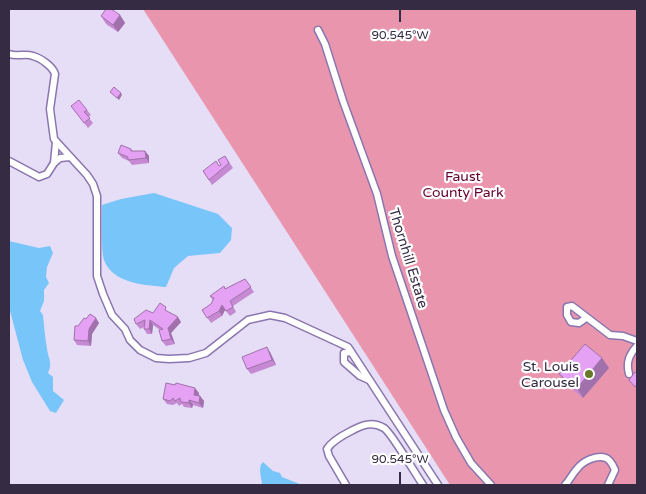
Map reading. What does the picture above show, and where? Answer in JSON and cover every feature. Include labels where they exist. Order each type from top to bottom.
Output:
[{"type":"street","name":"Thornhill Estate","points":[[318,30],[377,194],[392,256],[444,410],[456,437],[471,462],[491,485]]},
{"type":"street","points":[[9,54],[15,56],[32,55],[54,70],[50,109],[54,139],[87,174],[93,184],[97,196],[97,276],[112,315],[124,329],[130,340],[140,350],[156,358],[189,358],[206,353],[248,320],[270,315],[285,318],[348,347],[438,485]]},
{"type":"street","points":[[54,163],[56,142]]},
{"type":"street","points":[[9,161],[39,177],[48,174],[54,163],[60,158],[70,157]]},
{"type":"street","points":[[586,318],[610,335],[623,336],[637,341]]},
{"type":"street","points":[[629,374],[628,358],[637,346]]},
{"type":"street","points":[[351,352],[344,353],[344,362],[360,376],[370,381]]},
{"type":"street","points":[[346,485],[327,449],[330,444],[346,433],[364,424],[371,424],[386,429],[423,485]]},
{"type":"street","points":[[565,485],[576,469],[585,461],[605,457],[611,462],[615,470],[608,485]]},
{"type":"green space","name":"Faust County Park","points":[[143,9],[637,9],[637,485],[450,485]]},
{"type":"water","points":[[154,193],[218,214],[232,228],[231,240],[220,253],[188,256],[174,268],[166,287],[140,284],[122,279],[108,268],[103,256],[102,205],[121,199]]},
{"type":"water","points":[[9,241],[39,248],[50,246],[53,253],[47,267],[46,277],[49,283],[44,290],[44,301],[40,311],[43,315],[50,363],[48,373],[53,377],[53,391],[64,400],[56,413],[50,411],[32,382],[23,360],[9,307]]},
{"type":"water","points":[[263,462],[273,471],[280,473],[282,477],[302,485],[262,485],[260,470]]},
{"type":"building","points":[[106,9],[111,9],[120,15],[113,25],[101,16]]},
{"type":"building","points":[[114,87],[121,93],[117,98],[110,92]]},
{"type":"building","points":[[79,100],[87,110],[84,112],[90,118],[84,123],[71,106]]},
{"type":"building","points":[[121,145],[131,149],[131,151],[145,151],[146,158],[128,160],[128,157],[118,153]]},
{"type":"building","points":[[225,156],[229,163],[209,180],[203,171],[216,161],[219,166],[221,165],[218,160]]},
{"type":"building","points":[[245,279],[251,287],[230,301],[233,307],[226,311],[222,305],[219,311],[207,318],[202,310],[211,304],[214,298],[210,296],[224,286],[225,289]]},
{"type":"building","points":[[160,303],[166,307],[165,310],[178,317],[168,328],[171,339],[162,341],[159,330],[163,329],[150,320],[149,329],[144,329],[145,320],[136,324],[134,319],[146,310],[153,313]]},
{"type":"building","points":[[90,314],[96,318],[89,329],[88,341],[74,340],[75,326],[78,326]]},
{"type":"building","points":[[585,344],[602,358],[577,388],[559,374]]},
{"type":"building","points":[[267,347],[272,360],[247,369],[242,357]]},
{"type":"building","points":[[635,372],[637,374],[637,384],[635,387],[629,380]]},
{"type":"building","points":[[166,383],[175,385],[176,383],[195,388],[194,395],[200,396],[199,403],[189,400],[189,403],[181,402],[180,398],[175,401],[173,398],[170,401],[163,399]]},
{"type":"place","name":"St. Louis Carousel","points":[[589,374]]}]
